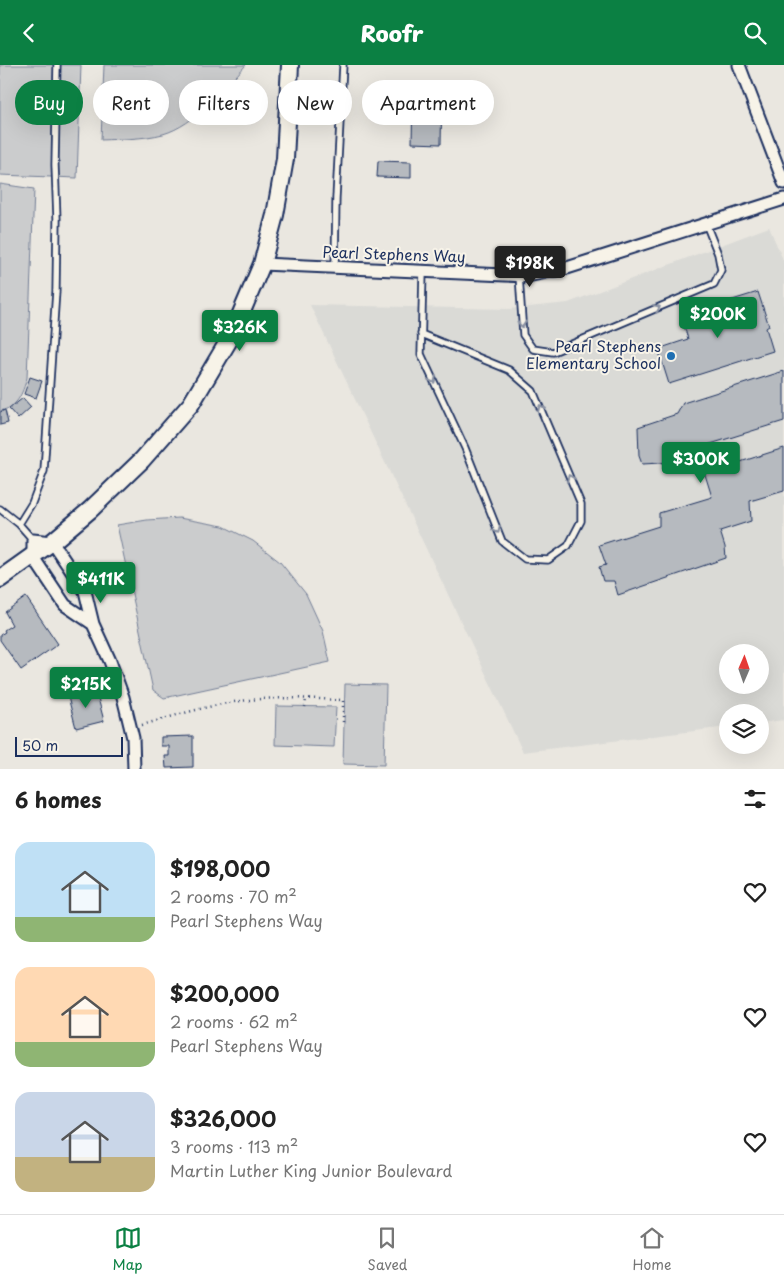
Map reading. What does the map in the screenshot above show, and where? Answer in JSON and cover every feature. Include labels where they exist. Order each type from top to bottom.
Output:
[{"type":"street","points":[[0,579],[52,542],[90,510],[142,460],[191,404],[232,335],[262,264],[275,215],[284,159],[290,65]]},
{"type":"street","points":[[739,65],[784,183]]},
{"type":"street","name":"Pearl Stephens Way","points":[[262,264],[527,275],[567,268],[784,199]]},
{"type":"street","points":[[52,542],[33,540],[32,557],[65,605],[93,624]]},
{"type":"street","points":[[52,542],[85,591],[93,624],[110,661],[134,738],[134,769]]},
{"type":"lane","points":[[19,524],[32,503],[44,471],[56,291],[57,219],[55,165],[57,65]]},
{"type":"lane","points":[[335,268],[336,198],[343,65]]},
{"type":"lane","points":[[519,275],[522,335],[533,349],[553,352],[714,283],[721,270],[718,254],[706,224]]},
{"type":"lane","points":[[421,334],[509,370],[533,391],[581,504],[581,521],[568,546],[548,560],[525,559],[502,541],[465,448],[421,354],[421,334],[423,271]]},
{"type":"lane","points":[[0,510],[19,524],[33,540]]},
{"type":"path","points":[[131,728],[192,711],[239,701],[262,699],[343,700],[344,724]]},
{"type":"path","points":[[305,707],[306,699]]},
{"type":"shaded area","points":[[0,65],[81,65],[80,80],[15,80],[15,125],[79,125],[77,178],[0,175]]},
{"type":"shaded area","points":[[104,65],[246,65],[232,80],[179,80],[179,125],[182,125],[163,134],[132,139],[101,140],[102,125],[169,125],[169,80],[103,80]]},
{"type":"shaded area","points":[[0,184],[34,189],[27,378],[21,394],[15,403],[0,411]]},
{"type":"shaded area","points":[[769,227],[784,262],[784,720],[769,722],[769,704],[719,704],[719,728],[523,752],[310,305],[509,309],[568,303]]},
{"type":"shaded area","points":[[179,518],[223,526],[253,541],[280,562],[306,594],[323,631],[330,662],[164,698],[153,690],[117,525],[147,520]]},
{"type":"shaded area","points":[[345,684],[386,685],[384,765],[343,764]]},
{"type":"shaded area","points":[[276,706],[336,707],[334,747],[275,745]]},
{"type":"building","points":[[412,125],[441,125],[441,144],[412,143]]},
{"type":"building","points":[[378,161],[411,162],[411,178],[377,177]]},
{"type":"building","points":[[758,292],[769,326],[766,328],[773,351],[669,384],[658,349],[688,339],[681,316]]},
{"type":"building","points":[[784,371],[784,421],[704,446],[712,471],[784,448],[784,491],[750,501],[751,521],[720,531],[726,558],[618,595],[614,581],[603,581],[599,567],[606,565],[599,545],[659,526],[659,513],[712,497],[698,452],[661,463],[642,464],[639,456],[638,427],[677,414],[683,403]]},
{"type":"building","points":[[30,377],[42,381],[36,398],[24,394]]},
{"type":"building","points":[[23,398],[31,407],[18,419],[9,409]]},
{"type":"building","points":[[5,410],[8,423],[0,425],[0,412]]},
{"type":"building","points":[[26,597],[58,644],[21,670],[0,640],[0,635],[12,625],[5,612]]},
{"type":"building","points":[[96,690],[104,721],[76,728],[68,697]]},
{"type":"building","points":[[193,736],[193,767],[166,768],[165,756],[169,756],[169,746],[161,746],[161,737]]},
{"type":"place","name":"Pearl Stephens Elementary School","points":[[671,356]]}]
